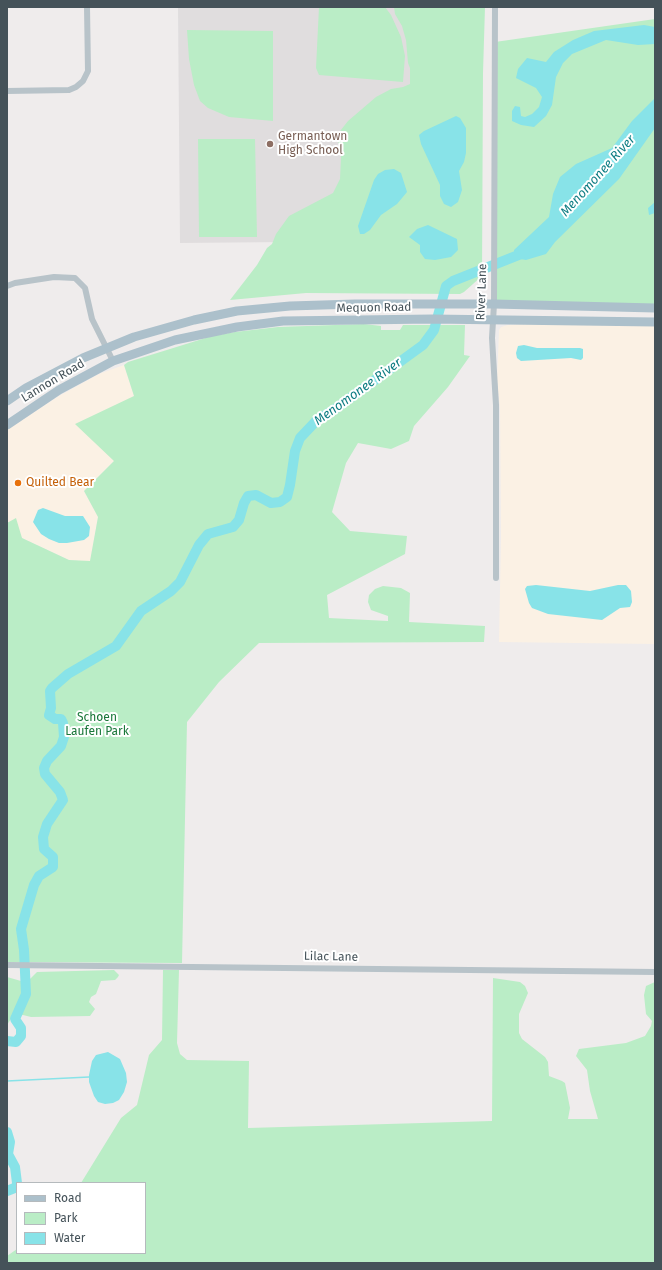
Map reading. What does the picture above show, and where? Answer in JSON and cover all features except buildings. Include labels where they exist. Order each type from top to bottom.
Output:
[{"type":"main road","name":"Mequon Road","points":[[105,348],[134,337],[194,320],[237,311],[290,306],[494,304],[655,308]]},
{"type":"main road","points":[[606,307],[606,321]]},
{"type":"main road","name":"Mequon Road","points":[[113,361],[175,340],[236,326],[284,321],[492,318],[655,322]]},
{"type":"main road","name":"Lannon Road","points":[[7,401],[26,388],[105,348]]},
{"type":"main road","name":"Lannon Road","points":[[7,425],[59,390],[113,361]]},
{"type":"street","points":[[7,91],[69,90],[76,87],[83,81],[88,71],[87,7]]},
{"type":"street","name":"River Lane","points":[[495,7],[494,304],[492,318],[493,379],[496,405],[496,578]]},
{"type":"street","points":[[7,286],[54,276],[75,278],[85,288],[92,319],[105,348],[113,361]]},
{"type":"street","name":"Lilac Lane","points":[[7,965],[655,972]]},
{"type":"shaded area","name":"Germantown High School","points":[[178,7],[418,7],[417,93],[342,203],[287,242],[180,243]]},
{"type":"shaded area","points":[[546,323],[655,326],[655,644],[499,642],[501,537],[500,408],[497,381],[499,330],[501,327],[508,325]]},
{"type":"shaded area","points":[[124,365],[134,396],[114,461],[84,491],[98,517],[90,562],[69,560],[22,538],[7,523],[7,430],[59,396],[99,374]]},
{"type":"green space","points":[[319,7],[385,7],[391,15],[401,37],[405,56],[403,82],[319,75],[316,68]]},
{"type":"green space","points":[[394,7],[485,7],[483,73],[482,276],[460,294],[306,293],[230,300],[257,265],[267,248],[272,244],[276,234],[289,216],[333,193],[340,179],[341,157],[337,135],[348,121],[376,97],[391,89],[410,84],[410,68],[408,63],[406,40],[402,26],[395,14]]},
{"type":"green space","points":[[655,19],[655,307],[494,304],[495,42]]},
{"type":"green space","points":[[187,30],[273,31],[273,121],[229,117],[208,108],[200,101],[194,85],[189,59]]},
{"type":"green space","points":[[198,139],[255,139],[257,237],[199,237]]},
{"type":"green space","name":"Schoen Laufen Park","points":[[364,324],[381,326],[381,330],[400,330],[403,325],[465,325],[464,355],[470,356],[448,387],[414,426],[409,441],[391,449],[358,443],[346,463],[332,512],[350,531],[407,536],[405,554],[327,595],[329,618],[388,621],[388,616],[371,610],[368,602],[369,595],[375,589],[383,586],[401,588],[410,593],[409,622],[485,626],[484,642],[259,643],[219,682],[187,722],[182,963],[7,962],[7,523],[16,518],[22,538],[69,560],[90,561],[98,517],[84,491],[114,461],[75,424],[134,396],[124,365],[128,362],[212,336],[235,332],[278,327]]},
{"type":"green space","points":[[114,970],[119,975],[118,977],[115,980],[101,981],[96,994],[91,997],[89,1002],[95,1009],[90,1016],[31,1017],[23,1015],[12,1017],[7,1025],[7,977],[21,981],[29,980],[37,972]]},
{"type":"green space","points":[[163,970],[179,970],[177,1043],[180,1054],[187,1060],[249,1061],[248,1128],[492,1121],[493,978],[520,982],[525,986],[528,993],[519,1014],[519,1033],[522,1039],[545,1057],[548,1062],[549,1076],[565,1083],[570,1108],[568,1119],[598,1119],[590,1091],[587,1070],[576,1056],[579,1049],[626,1043],[645,1036],[651,1026],[652,1021],[646,1014],[644,995],[646,986],[655,982],[655,1263],[7,1263],[7,1256],[16,1250],[16,1254],[146,1254],[146,1182],[82,1182],[121,1118],[137,1105],[149,1055],[162,1040]]},
{"type":"water","points":[[644,25],[655,27],[655,44],[638,45],[606,40],[572,54],[563,63],[556,77],[552,105],[546,116],[534,127],[521,125],[512,121],[512,111],[515,106],[520,107],[521,116],[525,117],[532,114],[539,107],[542,97],[536,88],[516,78],[518,69],[527,58],[546,62],[554,52],[573,40],[594,31]]},
{"type":"water","points":[[655,98],[655,128],[619,179],[555,242],[546,254],[526,260],[514,258],[514,250],[549,217],[553,194],[560,177],[576,164],[612,148],[632,121]]},
{"type":"water","points":[[456,116],[460,118],[466,128],[466,153],[464,162],[459,171],[462,190],[458,202],[451,207],[444,204],[440,196],[440,185],[421,144],[419,135],[424,131]]},
{"type":"water","points":[[394,169],[401,173],[407,192],[397,204],[381,215],[370,230],[364,234],[360,234],[358,226],[374,180],[378,174],[385,170]]},
{"type":"water","points":[[655,202],[655,213],[649,215],[648,208]]},
{"type":"water","points":[[428,225],[457,239],[458,250],[451,257],[435,260],[425,259],[420,252],[420,245],[409,237],[417,229]]},
{"type":"water","points":[[524,345],[537,348],[580,348],[583,349],[583,358],[581,360],[571,358],[521,361],[517,358],[516,353],[518,346]]},
{"type":"water","points":[[43,508],[65,516],[83,516],[90,527],[89,536],[84,540],[67,543],[59,543],[49,539],[41,534],[33,522],[38,510]]},
{"type":"water","points":[[536,585],[590,591],[618,585],[626,585],[631,591],[632,602],[630,607],[620,608],[602,620],[548,614],[532,608],[529,603],[525,589],[527,586]]},
{"type":"water","points":[[108,1052],[120,1059],[126,1073],[127,1082],[124,1092],[119,1100],[113,1103],[105,1104],[98,1102],[94,1096],[89,1082],[89,1075],[92,1061],[96,1055]]},
{"type":"waterway","name":"Menomonee River","points":[[7,1041],[16,1042],[21,1036],[21,1028],[15,1019],[26,994],[24,950],[21,929],[34,885],[39,876],[53,867],[53,857],[44,849],[43,837],[47,824],[63,800],[60,792],[45,774],[44,768],[47,761],[61,746],[64,737],[63,723],[61,719],[55,719],[49,715],[51,708],[50,691],[68,674],[116,646],[141,611],[171,591],[180,582],[199,545],[208,534],[233,527],[239,520],[244,503],[248,496],[256,495],[271,503],[280,502],[287,497],[295,451],[300,438],[317,420],[335,409],[423,345],[434,330],[446,286],[453,281],[521,254],[525,250]]},
{"type":"waterway","points":[[7,1081],[89,1077]]},
{"type":"waterway","name":"Menomonee River","points":[[7,1132],[10,1142],[8,1154],[15,1167],[17,1182]]},
{"type":"waterway","name":"Menomonee River","points":[[7,1191],[16,1187]]},
{"type":"place","name":"Germantown High School","points":[[270,144]]},
{"type":"place","name":"Quilted Bear","points":[[18,483]]}]
